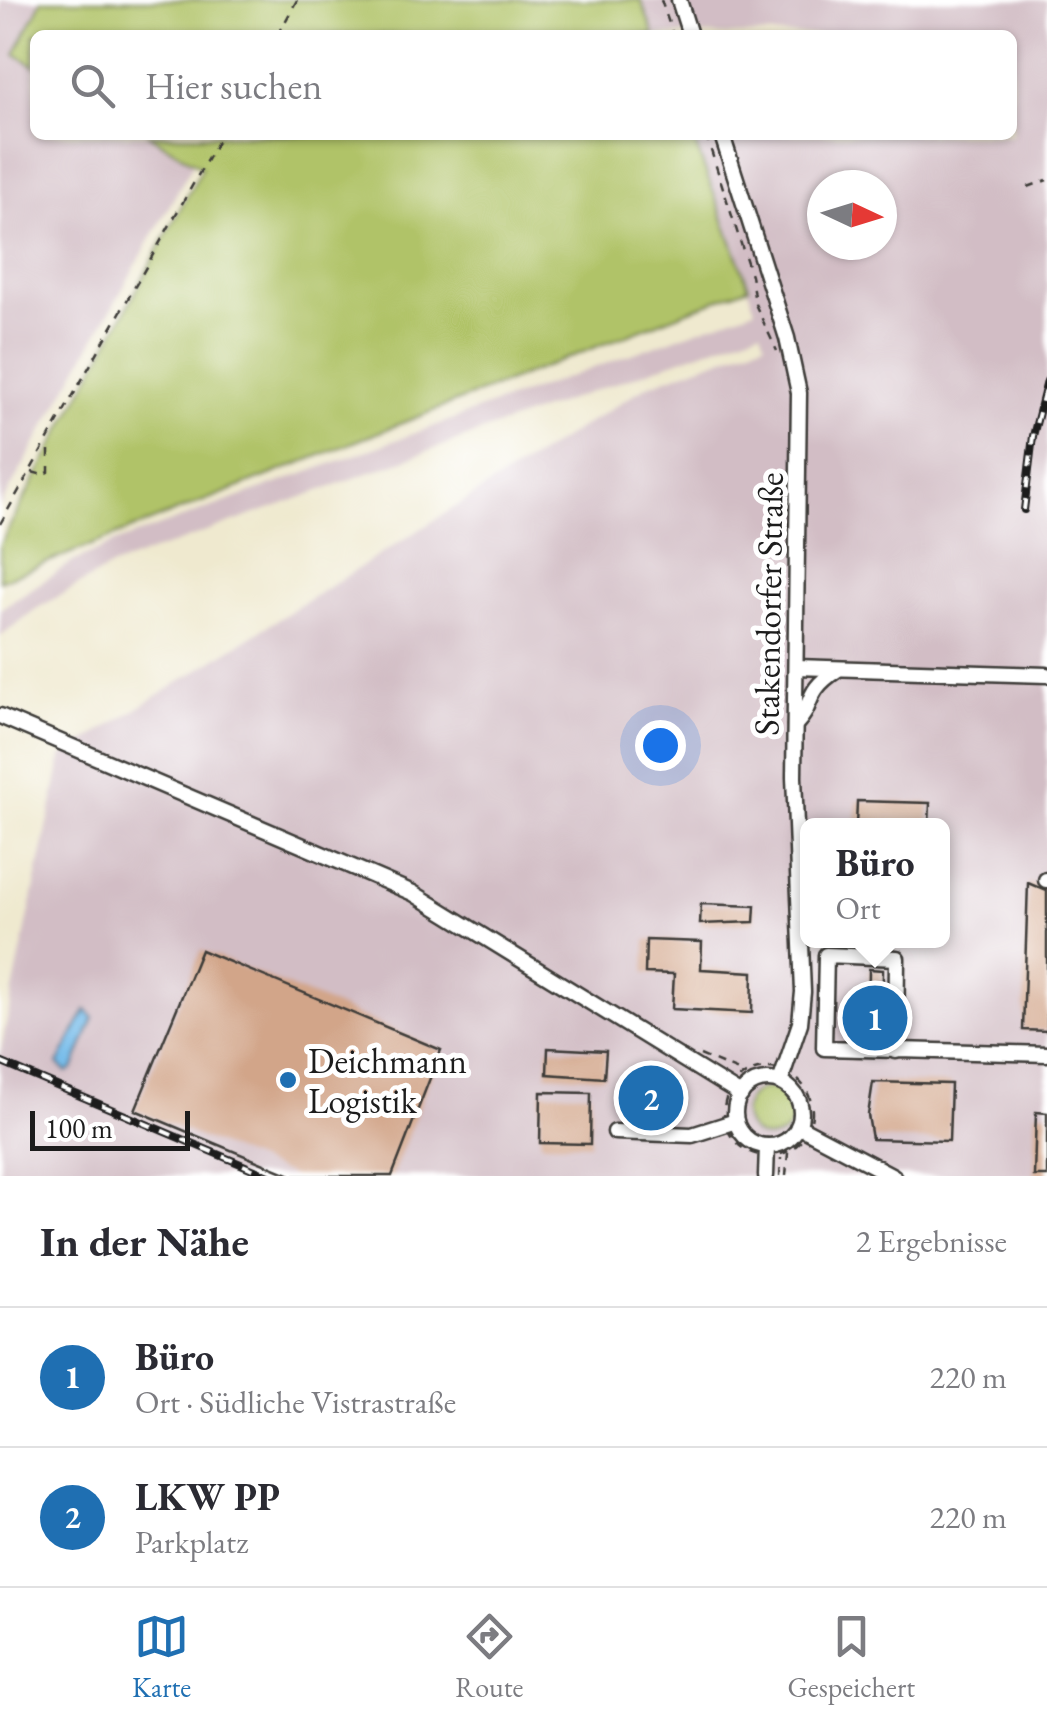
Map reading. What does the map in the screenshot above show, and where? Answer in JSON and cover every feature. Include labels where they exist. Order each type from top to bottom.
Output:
[{"type":"street","points":[[678,0],[688,30]]},
{"type":"street","name":"Stakendorfer Straße","points":[[724,140],[796,370],[802,422],[794,725],[800,903]]},
{"type":"street","points":[[796,667],[1047,676]]},
{"type":"street","points":[[794,725],[806,714],[810,692],[837,669]]},
{"type":"street","points":[[0,716],[398,885],[735,1092]]},
{"type":"street","name":"Stakendorfer Straße","points":[[782,1077],[800,1023],[802,948]]},
{"type":"street","points":[[896,1051],[897,958],[826,956],[824,1048],[896,1051],[1047,1054]]},
{"type":"street","points":[[735,1092],[782,1077],[800,1103],[803,1128]]},
{"type":"street","points":[[731,1122],[735,1092]]},
{"type":"street","points":[[615,1132],[692,1135],[731,1122]]},
{"type":"street","points":[[731,1122],[772,1152]]},
{"type":"street","points":[[766,1176],[772,1152],[803,1128]]},
{"type":"street","points":[[803,1128],[893,1176]]},
{"type":"path","points":[[281,30],[297,0]]},
{"type":"path","points":[[661,0],[670,30]]},
{"type":"path","points":[[0,524],[219,140]]},
{"type":"path","points":[[708,140],[751,275],[761,324],[784,361],[796,370]]},
{"type":"path","points":[[1028,187],[1047,180]]},
{"type":"path","points":[[32,472],[43,476],[49,472],[48,444]]},
{"type":"path","points":[[786,1176],[788,1152],[803,1128],[810,1100],[803,1086],[756,1069],[735,1092],[731,1122],[740,1148],[788,1152]]},
{"type":"path","points":[[772,1152],[780,1176]]},
{"type":"shaded area","points":[[0,0],[42,0],[16,54],[30,63],[30,140],[157,140],[194,162],[0,507]]},
{"type":"shaded area","points":[[641,0],[1047,0],[1047,1176],[0,1176],[0,1053],[62,756],[648,385],[765,342],[761,330],[113,566],[36,609],[0,637],[0,609],[73,562],[114,543],[755,309],[694,140],[1017,140],[1017,30],[652,30]]},
{"type":"green space","points":[[42,0],[641,0],[652,30],[30,30],[30,63],[15,54]]},
{"type":"green space","points":[[157,140],[694,140],[749,287],[0,581],[0,544],[202,168]]},
{"type":"green space","points":[[769,1088],[787,1095],[794,1113],[787,1131],[769,1138],[751,1131],[744,1113],[751,1095]]},
{"type":"water","points":[[86,1010],[94,1018],[73,1069],[67,1072],[58,1064]]},
{"type":"building","points":[[857,801],[930,803],[929,818],[856,818]]},
{"type":"building","points":[[1028,883],[1047,891],[1047,1031],[1023,1030]]},
{"type":"building","points":[[701,904],[755,906],[754,922],[700,924]]},
{"type":"building","points":[[646,940],[702,942],[701,969],[753,972],[752,1013],[672,1009],[674,974],[645,973]]},
{"type":"building","name":"Deichmann Logistik","points":[[201,950],[441,1050],[392,1176],[293,1176],[135,1110]]},
{"type":"building","points":[[869,969],[883,970],[882,1035],[868,1035]]},
{"type":"building","points":[[548,1048],[606,1051],[604,1078],[547,1074]]},
{"type":"building","points":[[873,1082],[951,1084],[949,1141],[872,1139],[868,1115]]},
{"type":"building","points":[[541,1092],[591,1093],[590,1144],[540,1143]]},
{"type":"building","points":[[1036,1112],[1047,1113],[1047,1176],[1034,1176]]},
{"type":"railway","points":[[1024,510],[1033,436],[1047,381]]},
{"type":"railway","points":[[0,1062],[269,1176]]},
{"type":"place","name":"Büro","points":[[875,1018]]},
{"type":"place","name":"Deichmann Logistik","points":[[288,1080]]},
{"type":"place","name":"LKW PP","points":[[651,1098]]}]
